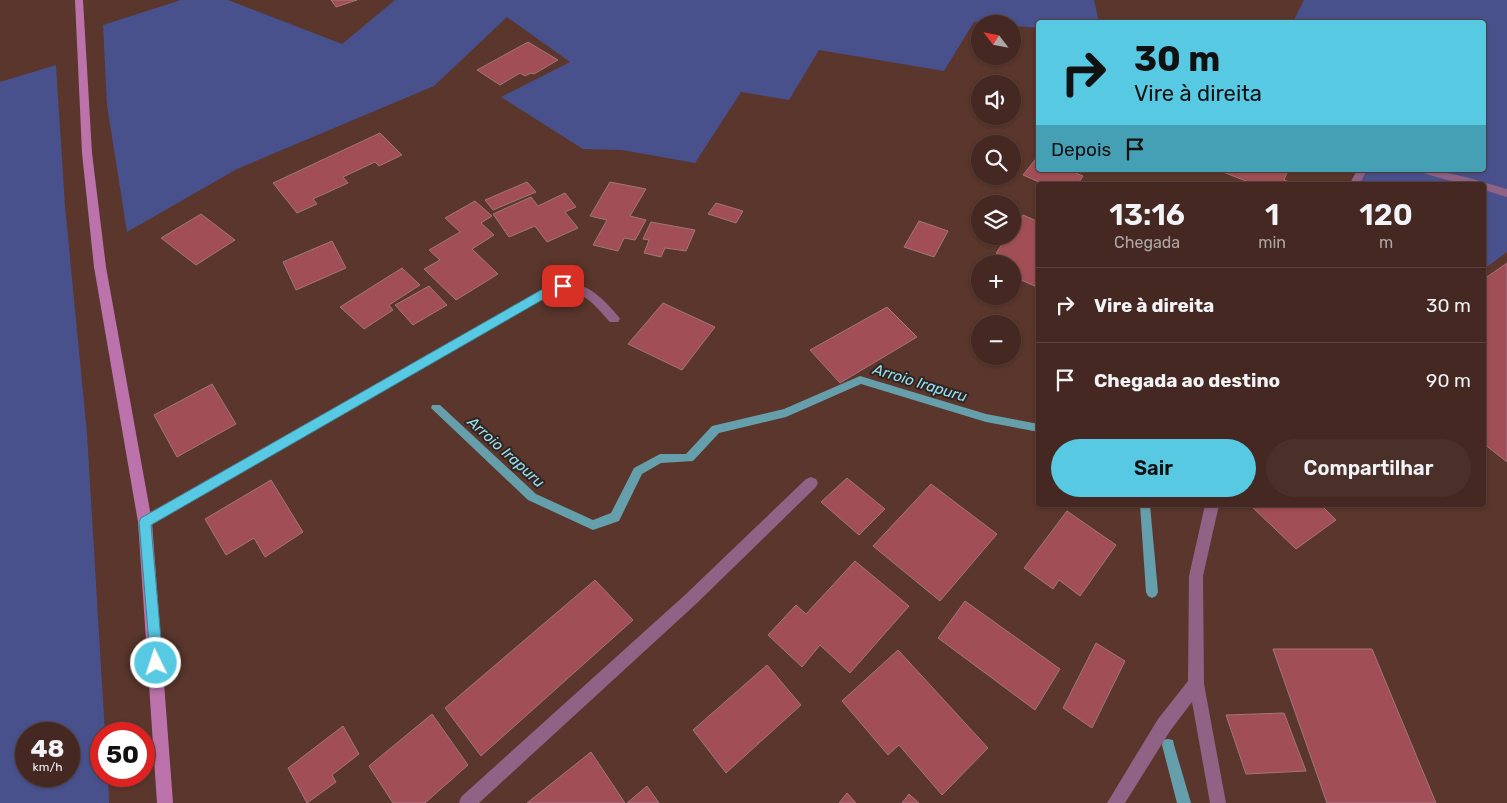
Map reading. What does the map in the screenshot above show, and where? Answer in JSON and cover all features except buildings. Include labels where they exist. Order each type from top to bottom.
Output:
[{"type":"main road","points":[[79,0],[88,153],[100,267],[145,522],[165,803]]},
{"type":"street","points":[[1430,172],[1467,182]]},
{"type":"street","points":[[1486,187],[1507,193]]},
{"type":"street","points":[[145,522],[545,293],[563,286],[580,289],[591,294],[614,319]]},
{"type":"street","points":[[467,803],[691,599],[811,483]]},
{"type":"street","points":[[1212,507],[1196,576],[1196,684],[1218,803]]},
{"type":"street","points":[[1115,803],[1164,725],[1196,684]]},
{"type":"shaded area","points":[[181,0],[228,0],[342,44],[395,0],[1094,0],[1099,20],[1036,20],[1036,28],[1021,26],[1021,15],[971,15],[971,27],[944,71],[819,50],[789,100],[741,92],[695,163],[622,150],[583,149],[501,97],[570,62],[507,17],[434,86],[237,169],[127,232],[107,105],[103,25]]},
{"type":"shaded area","points":[[1304,0],[1507,0],[1507,252],[1486,268],[1486,182],[1359,182],[1364,172],[1486,172],[1486,20],[1294,20]]},
{"type":"shaded area","points":[[56,65],[65,206],[87,434],[104,722],[90,722],[90,787],[108,787],[109,803],[0,803],[0,82]]},
{"type":"waterway","name":"Arroio Irapuru","points":[[436,408],[532,497],[593,525],[615,517],[638,471],[660,459],[689,458],[716,429],[786,413],[860,380],[986,418],[1036,427]]},
{"type":"waterway","name":"Arroio Irapuru","points":[[1145,507],[1152,592]]},
{"type":"waterway","name":"Arroio Irapuru","points":[[1168,745],[1184,803]]},
{"type":"route","points":[[156,663],[150,566],[145,522],[545,293],[563,286]]}]
